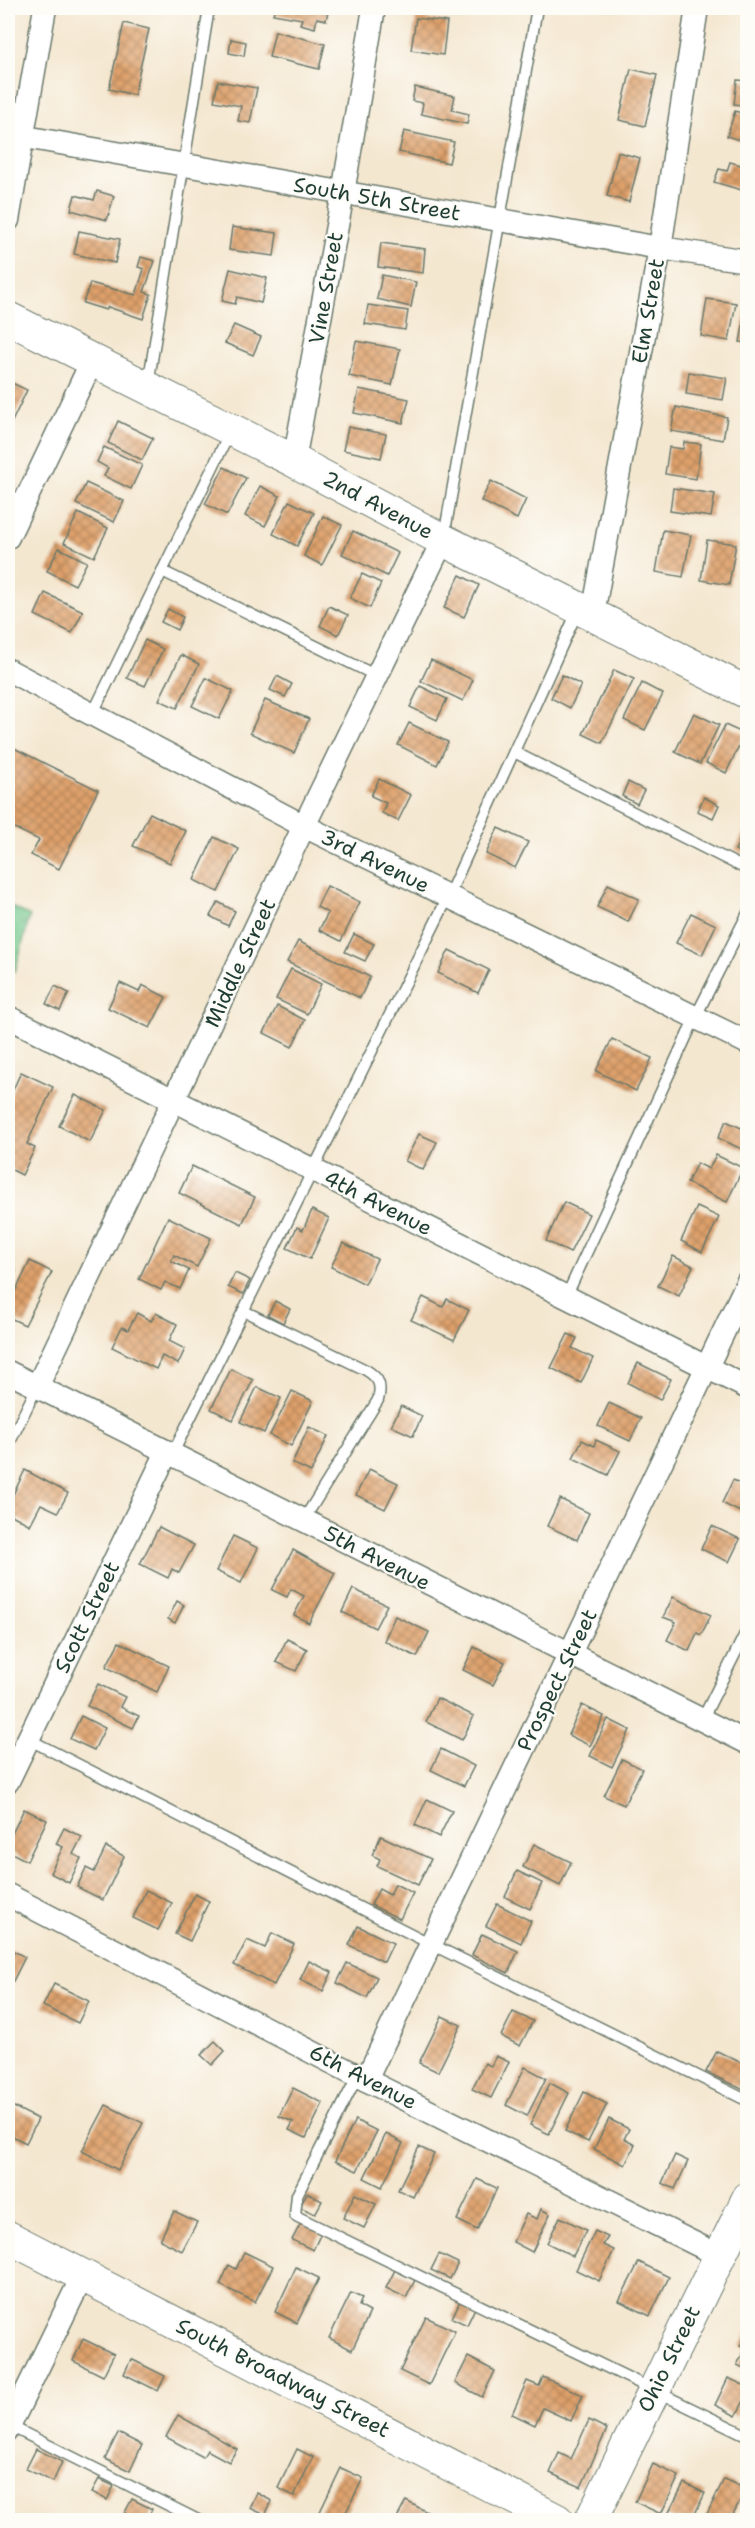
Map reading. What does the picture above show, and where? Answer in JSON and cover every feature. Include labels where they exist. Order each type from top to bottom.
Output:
[{"type":"street","points":[[8,220],[15,135],[45,8]]},
{"type":"street","name":"Vine Street","points":[[294,461],[374,8]]},
{"type":"street","name":"Elm Street","points":[[586,610],[660,248],[697,8]]},
{"type":"street","name":"South 5th Street","points":[[15,135],[660,248],[747,261]]},
{"type":"street","name":"2nd Avenue","points":[[8,318],[294,461],[443,540],[747,693]]},
{"type":"street","points":[[8,537],[16,498],[92,361]]},
{"type":"street","name":"Middle Street","points":[[37,1387],[443,540]]},
{"type":"street","name":"3rd Avenue","points":[[8,670],[304,826],[747,1043]]},
{"type":"street","name":"4th Avenue","points":[[8,1017],[747,1388]]},
{"type":"street","name":"Prospect Street","points":[[362,2078],[431,1944],[747,1281]]},
{"type":"street","name":"5th Avenue","points":[[8,1372],[747,1743]]},
{"type":"street","name":"Scott Street","points":[[8,1781],[170,1454]]},
{"type":"street","name":"6th Avenue","points":[[8,1895],[362,2078],[720,2256]]},
{"type":"street","name":"Ohio Street","points":[[591,2520],[747,2198]]},
{"type":"street","name":"South Broadway Street","points":[[8,2237],[558,2520]]},
{"type":"street","points":[[8,2426],[83,2275]]},
{"type":"lane","points":[[147,388],[209,8]]},
{"type":"lane","points":[[443,540],[537,8]]},
{"type":"lane","points":[[92,715],[231,430]]},
{"type":"lane","points":[[162,571],[377,676]]},
{"type":"lane","points":[[170,1454],[244,1311],[448,897],[514,752],[586,610]]},
{"type":"lane","points":[[514,752],[747,870]]},
{"type":"lane","points":[[566,1297],[695,1018],[747,913]]},
{"type":"lane","points":[[244,1311],[366,1370],[379,1381],[381,1389],[378,1400],[303,1521]]},
{"type":"lane","points":[[9,1439],[37,1387]]},
{"type":"lane","points":[[702,1720],[747,1628]]},
{"type":"lane","points":[[28,1739],[431,1944],[747,2101]]},
{"type":"lane","points":[[362,2078],[297,2195],[296,2215],[298,2217],[747,2436]]},
{"type":"lane","points":[[8,2426],[198,2520]]},
{"type":"green space","points":[[8,905],[30,916],[15,971],[8,967]]},
{"type":"building","points":[[275,8],[329,8],[326,20],[317,18],[315,28],[300,24],[302,19],[273,14]]},
{"type":"building","points":[[422,8],[459,8],[458,14]]},
{"type":"building","points":[[416,18],[447,22],[443,55],[411,50]]},
{"type":"building","points":[[124,23],[149,29],[134,95],[109,89]]},
{"type":"building","points":[[275,31],[325,44],[319,69],[269,57]]},
{"type":"building","points":[[231,39],[246,42],[244,56],[229,53]]},
{"type":"building","points":[[631,69],[657,75],[645,126],[619,120]]},
{"type":"building","points":[[737,80],[748,81],[748,106],[734,104]]},
{"type":"building","points":[[218,81],[257,88],[250,123],[238,121],[241,106],[214,101]]},
{"type":"building","points":[[415,87],[455,96],[452,110],[469,114],[467,124],[421,114],[423,103],[412,101]]},
{"type":"building","points":[[735,111],[748,115],[748,143],[727,136]]},
{"type":"building","points":[[404,131],[454,142],[449,163],[399,152]]},
{"type":"building","points":[[618,152],[640,158],[629,202],[607,196]]},
{"type":"building","points":[[730,162],[748,167],[748,192],[714,182],[719,169],[727,171]]},
{"type":"building","points":[[97,191],[114,196],[107,220],[71,210],[75,195],[94,200]]},
{"type":"building","points":[[232,227],[277,233],[274,256],[229,250]]},
{"type":"building","points":[[79,231],[120,239],[115,263],[74,254]]},
{"type":"building","points":[[381,243],[425,249],[423,273],[378,267]]},
{"type":"building","points":[[141,257],[155,261],[144,292],[151,294],[143,319],[108,307],[106,310],[83,303],[90,283],[136,295],[144,269],[138,267]]},
{"type":"building","points":[[230,269],[267,278],[261,303],[237,297],[235,304],[222,301]]},
{"type":"building","points":[[382,275],[416,282],[411,307],[377,299]]},
{"type":"building","points":[[707,299],[736,303],[729,341],[701,336]]},
{"type":"building","points":[[368,305],[408,311],[405,330],[365,324]]},
{"type":"building","points":[[746,308],[748,308],[748,343],[740,342]]},
{"type":"building","points":[[234,325],[261,337],[253,355],[225,343]]},
{"type":"building","points":[[356,341],[400,349],[392,385],[349,376]]},
{"type":"building","points":[[689,372],[727,378],[723,400],[686,394]]},
{"type":"building","points":[[8,381],[27,390],[8,430]]},
{"type":"building","points":[[359,389],[409,399],[403,423],[354,413]]},
{"type":"building","points":[[676,407],[727,417],[723,440],[671,431]]},
{"type":"building","points":[[118,421],[153,438],[142,460],[108,443]]},
{"type":"building","points":[[348,427],[386,434],[381,458],[343,450]]},
{"type":"building","points":[[684,442],[701,444],[696,479],[665,474],[669,447],[683,449]]},
{"type":"building","points":[[104,447],[142,465],[131,489],[104,476],[108,468],[97,462]]},
{"type":"building","points":[[224,467],[246,478],[227,515],[205,504]]},
{"type":"building","points":[[491,481],[526,499],[517,519],[481,501]]},
{"type":"building","points":[[86,483],[124,501],[114,522],[76,504]]},
{"type":"building","points":[[260,486],[280,496],[265,526],[245,516]]},
{"type":"building","points":[[673,488],[715,494],[711,517],[670,511]]},
{"type":"building","points":[[289,501],[314,513],[297,546],[273,534]]},
{"type":"building","points":[[78,513],[108,528],[94,557],[64,543]]},
{"type":"building","points":[[323,516],[342,525],[322,565],[304,556]]},
{"type":"building","points":[[663,530],[691,535],[683,577],[656,572]]},
{"type":"building","points":[[353,531],[398,553],[387,576],[342,554]]},
{"type":"building","points":[[707,540],[736,544],[729,585],[701,580]]},
{"type":"building","points":[[59,548],[87,562],[75,585],[47,571]]},
{"type":"building","points":[[362,574],[381,583],[370,608],[350,598]]},
{"type":"building","points":[[460,575],[479,585],[464,617],[444,608]]},
{"type":"building","points":[[45,593],[83,611],[72,633],[35,615]]},
{"type":"building","points":[[329,606],[348,615],[338,635],[320,626]]},
{"type":"building","points":[[168,609],[183,617],[177,630],[161,622]]},
{"type":"building","points":[[145,640],[163,649],[145,686],[127,678]]},
{"type":"building","points":[[181,655],[199,664],[177,708],[159,700]]},
{"type":"building","points":[[431,660],[473,680],[463,701],[421,681]]},
{"type":"building","points":[[614,670],[634,679],[602,743],[583,734]]},
{"type":"building","points":[[562,675],[581,685],[570,708],[551,698]]},
{"type":"building","points":[[277,676],[292,684],[285,697],[270,690]]},
{"type":"building","points":[[206,678],[233,691],[219,719],[192,706]]},
{"type":"building","points":[[642,683],[663,694],[645,730],[624,720]]},
{"type":"building","points":[[420,686],[447,699],[437,720],[410,707]]},
{"type":"building","points":[[265,700],[309,719],[294,753],[250,733]]},
{"type":"building","points":[[694,713],[719,725],[700,764],[675,752]]},
{"type":"building","points":[[409,723],[448,742],[437,765],[398,745]]},
{"type":"building","points":[[725,725],[745,734],[726,773],[706,763]]},
{"type":"building","points":[[8,745],[98,790],[59,869],[31,855],[39,840],[8,825]]},
{"type":"building","points":[[379,779],[411,795],[398,821],[382,813],[386,803],[371,796]]},
{"type":"building","points":[[628,782],[644,790],[637,804],[622,796]]},
{"type":"building","points":[[704,797],[719,805],[713,818],[697,811]]},
{"type":"building","points":[[150,813],[186,831],[170,863],[133,846]]},
{"type":"building","points":[[748,824],[748,856],[735,850]]},
{"type":"building","points":[[498,828],[528,842],[515,868],[486,854]]},
{"type":"building","points":[[214,837],[239,849],[218,892],[194,880]]},
{"type":"building","points":[[608,884],[639,899],[628,922],[597,907]]},
{"type":"building","points":[[327,886],[360,902],[341,941],[319,930],[328,913],[317,907]]},
{"type":"building","points":[[218,902],[235,911],[228,926],[210,916]]},
{"type":"building","points":[[691,913],[716,925],[702,955],[676,943]]},
{"type":"building","points":[[354,934],[374,944],[365,961],[345,952]]},
{"type":"building","points":[[298,941],[370,977],[360,998],[287,962]]},
{"type":"building","points":[[449,950],[489,970],[478,993],[438,973]]},
{"type":"building","points":[[291,969],[321,984],[307,1014],[276,999]]},
{"type":"building","points":[[120,983],[139,992],[142,985],[166,997],[150,1028],[108,1008]]},
{"type":"building","points":[[55,986],[69,993],[60,1011],[46,1004]]},
{"type":"building","points":[[277,1006],[305,1020],[292,1047],[264,1033]]},
{"type":"building","points":[[612,1039],[652,1058],[636,1091],[596,1071]]},
{"type":"building","points":[[21,1072],[53,1087],[27,1144],[35,1148],[22,1175],[8,1168],[8,1101]]},
{"type":"building","points":[[75,1095],[106,1110],[90,1142],[59,1126]]},
{"type":"building","points":[[726,1121],[748,1131],[748,1152],[718,1138]]},
{"type":"building","points":[[419,1134],[437,1142],[423,1170],[405,1161]]},
{"type":"building","points":[[716,1155],[743,1168],[727,1202],[687,1183],[697,1163],[709,1169]]},
{"type":"building","points":[[192,1166],[255,1197],[242,1224],[179,1193]]},
{"type":"building","points":[[564,1202],[589,1214],[570,1253],[546,1241]]},
{"type":"building","points":[[697,1207],[719,1217],[702,1252],[681,1241]]},
{"type":"building","points":[[312,1210],[329,1218],[310,1259],[287,1248],[297,1227],[303,1230]]},
{"type":"building","points":[[168,1217],[211,1238],[197,1267],[174,1255],[171,1261],[189,1270],[180,1289],[165,1282],[161,1290],[139,1279]]},
{"type":"building","points":[[343,1243],[377,1259],[365,1284],[331,1267]]},
{"type":"building","points":[[673,1256],[693,1266],[679,1296],[658,1286]]},
{"type":"building","points":[[30,1261],[52,1272],[25,1325],[8,1317],[8,1307]]},
{"type":"building","points":[[8,1267],[16,1272],[8,1289]]},
{"type":"building","points":[[235,1273],[250,1280],[243,1294],[228,1287]]},
{"type":"building","points":[[423,1297],[443,1307],[447,1299],[469,1310],[454,1340],[411,1320]]},
{"type":"building","points":[[275,1301],[290,1309],[283,1323],[268,1315]]},
{"type":"building","points":[[137,1313],[151,1321],[156,1313],[177,1324],[169,1341],[185,1349],[178,1364],[162,1356],[156,1369],[112,1347],[122,1327],[128,1330]]},
{"type":"building","points":[[568,1334],[577,1338],[572,1348],[593,1358],[581,1383],[551,1368]]},
{"type":"building","points":[[638,1363],[671,1379],[660,1400],[628,1383]]},
{"type":"building","points":[[231,1369],[253,1380],[233,1420],[211,1409]]},
{"type":"building","points":[[257,1387],[281,1398],[264,1433],[240,1422]]},
{"type":"building","points":[[292,1391],[313,1401],[291,1446],[270,1435]]},
{"type":"building","points":[[609,1403],[641,1418],[630,1441],[598,1426]]},
{"type":"building","points":[[401,1406],[422,1416],[413,1436],[391,1426]]},
{"type":"building","points":[[309,1427],[328,1436],[311,1472],[292,1463]]},
{"type":"building","points":[[582,1440],[594,1446],[596,1440],[620,1451],[608,1475],[573,1458]]},
{"type":"building","points":[[369,1469],[398,1483],[385,1509],[356,1495]]},
{"type":"building","points":[[25,1470],[68,1493],[58,1512],[41,1504],[30,1525],[8,1513],[8,1505]]},
{"type":"building","points":[[733,1480],[748,1487],[748,1516],[722,1503]]},
{"type":"building","points":[[560,1499],[589,1513],[577,1540],[547,1526]]},
{"type":"building","points":[[712,1526],[740,1539],[729,1562],[701,1549]]},
{"type":"building","points":[[159,1527],[194,1545],[179,1573],[172,1569],[168,1578],[140,1564]]},
{"type":"building","points":[[233,1536],[258,1548],[241,1583],[216,1571]]},
{"type":"building","points":[[293,1550],[335,1573],[309,1623],[294,1615],[304,1596],[291,1589],[287,1597],[272,1590]]},
{"type":"building","points":[[353,1589],[387,1605],[375,1628],[342,1612]]},
{"type":"building","points":[[673,1597],[711,1615],[701,1635],[697,1633],[689,1651],[667,1640],[676,1622],[663,1617]]},
{"type":"building","points":[[177,1601],[184,1605],[175,1623],[168,1619]]},
{"type":"building","points":[[395,1616],[429,1632],[417,1657],[384,1641]]},
{"type":"building","points":[[287,1639],[307,1649],[296,1671],[276,1662]]},
{"type":"building","points":[[119,1642],[169,1666],[157,1692],[106,1667]]},
{"type":"building","points":[[474,1647],[505,1662],[493,1685],[463,1670]]},
{"type":"building","points":[[98,1684],[125,1697],[120,1707],[139,1716],[133,1728],[87,1706]]},
{"type":"building","points":[[437,1698],[474,1716],[462,1740],[426,1722]]},
{"type":"building","points":[[582,1705],[604,1716],[590,1746],[568,1735]]},
{"type":"building","points":[[81,1716],[105,1728],[94,1750],[70,1739]]},
{"type":"building","points":[[608,1719],[630,1730],[612,1767],[590,1756]]},
{"type":"building","points":[[441,1749],[474,1766],[464,1786],[431,1770]]},
{"type":"building","points":[[622,1759],[642,1769],[624,1805],[604,1796]]},
{"type":"building","points":[[427,1799],[452,1811],[439,1837],[415,1825]]},
{"type":"building","points":[[24,1809],[47,1820],[27,1861],[8,1851],[8,1842]]},
{"type":"building","points":[[64,1828],[82,1837],[73,1854],[81,1858],[69,1883],[50,1873],[63,1847],[56,1844]]},
{"type":"building","points":[[381,1836],[431,1859],[418,1885],[377,1866],[380,1859],[372,1855]]},
{"type":"building","points":[[534,1844],[571,1862],[560,1886],[523,1867]]},
{"type":"building","points":[[106,1847],[124,1856],[103,1900],[77,1887],[86,1868],[94,1872]]},
{"type":"building","points":[[517,1871],[542,1883],[530,1909],[505,1897]]},
{"type":"building","points":[[395,1884],[413,1893],[400,1919],[371,1905],[379,1889],[390,1895]]},
{"type":"building","points":[[146,1890],[172,1903],[158,1930],[133,1918]]},
{"type":"building","points":[[195,1894],[209,1901],[190,1941],[175,1934]]},
{"type":"building","points":[[497,1904],[531,1921],[521,1943],[486,1926]]},
{"type":"building","points":[[358,1926],[393,1943],[384,1962],[349,1945]]},
{"type":"building","points":[[272,1933],[294,1944],[274,1985],[234,1965],[247,1940],[265,1948]]},
{"type":"building","points":[[482,1934],[518,1951],[508,1973],[472,1955]]},
{"type":"building","points":[[8,1948],[25,1957],[12,1983],[8,1980]]},
{"type":"building","points":[[309,1961],[332,1972],[323,1991],[300,1980]]},
{"type":"building","points":[[347,1963],[377,1977],[367,1998],[337,1983]]},
{"type":"building","points":[[54,1984],[89,2001],[78,2023],[43,2006]]},
{"type":"building","points":[[513,2012],[533,2021],[520,2046],[501,2036]]},
{"type":"building","points":[[442,2016],[461,2025],[438,2072],[419,2063]]},
{"type":"building","points":[[215,2041],[225,2051],[212,2065],[201,2055]]},
{"type":"building","points":[[717,2051],[748,2066],[748,2092],[706,2072]]},
{"type":"building","points":[[496,2056],[509,2062],[491,2098],[472,2089],[485,2063],[491,2066]]},
{"type":"building","points":[[525,2067],[546,2078],[527,2116],[506,2105]]},
{"type":"building","points":[[550,2083],[569,2093],[549,2134],[530,2125]]},
{"type":"building","points":[[293,2088],[323,2103],[306,2138],[289,2130],[293,2122],[279,2116]]},
{"type":"building","points":[[584,2092],[607,2104],[588,2142],[565,2131]]},
{"type":"building","points":[[8,2104],[38,2119],[26,2143],[8,2134]]},
{"type":"building","points":[[106,2105],[143,2123],[118,2170],[82,2151]]},
{"type":"building","points":[[609,2119],[629,2129],[624,2139],[635,2145],[625,2165],[594,2149]]},
{"type":"building","points":[[355,2120],[377,2131],[357,2171],[335,2161]]},
{"type":"building","points":[[386,2134],[403,2143],[382,2187],[364,2178]]},
{"type":"building","points":[[419,2147],[434,2154],[413,2197],[398,2190]]},
{"type":"building","points":[[675,2155],[688,2161],[675,2189],[662,2183]]},
{"type":"building","points":[[477,2179],[497,2188],[477,2230],[457,2220]]},
{"type":"building","points":[[307,2193],[322,2201],[315,2214],[300,2207]]},
{"type":"building","points":[[355,2194],[376,2204],[364,2228],[343,2218]]},
{"type":"building","points":[[541,2209],[550,2214],[532,2252],[513,2242],[526,2214],[537,2219]]},
{"type":"building","points":[[174,2211],[197,2222],[182,2251],[160,2240]]},
{"type":"building","points":[[560,2217],[586,2230],[573,2256],[547,2243]]},
{"type":"building","points":[[301,2223],[321,2233],[313,2250],[292,2240]]},
{"type":"building","points":[[595,2231],[608,2237],[603,2245],[614,2250],[599,2281],[576,2270]]},
{"type":"building","points":[[244,2252],[273,2266],[255,2302],[220,2285],[229,2265],[236,2269]]},
{"type":"building","points":[[439,2254],[458,2263],[450,2279],[431,2270]]},
{"type":"building","points":[[639,2262],[669,2277],[650,2316],[619,2301]]},
{"type":"building","points":[[296,2267],[319,2278],[297,2323],[275,2312]]},
{"type":"building","points":[[395,2270],[415,2280],[406,2298],[386,2288]]},
{"type":"building","points":[[351,2293],[362,2298],[359,2306],[370,2312],[352,2350],[329,2338]]},
{"type":"building","points":[[460,2301],[475,2308],[467,2325],[452,2318]]},
{"type":"building","points":[[426,2317],[455,2331],[429,2385],[400,2371]]},
{"type":"building","points":[[748,2331],[748,2370],[737,2365],[745,2349],[740,2346]]},
{"type":"building","points":[[83,2339],[114,2354],[103,2376],[73,2361]]},
{"type":"building","points":[[468,2357],[495,2371],[482,2397],[455,2383]]},
{"type":"building","points":[[131,2359],[165,2376],[158,2391],[124,2374]]},
{"type":"building","points":[[543,2377],[583,2395],[571,2421],[543,2408],[535,2425],[512,2414],[527,2381],[539,2386]]},
{"type":"building","points":[[728,2378],[748,2387],[748,2393],[736,2416],[715,2405]]},
{"type":"building","points":[[178,2415],[237,2449],[229,2462],[207,2450],[203,2457],[166,2437]]},
{"type":"building","points":[[589,2420],[607,2429],[581,2487],[550,2473],[559,2453],[571,2459]]},
{"type":"building","points":[[118,2433],[142,2445],[130,2471],[105,2459]]},
{"type":"building","points":[[36,2449],[62,2462],[53,2482],[26,2469]]},
{"type":"building","points":[[297,2449],[313,2457],[294,2496],[278,2488]]},
{"type":"building","points":[[653,2464],[679,2476],[661,2514],[635,2502]]},
{"type":"building","points":[[341,2468],[363,2478],[342,2520],[316,2520]]},
{"type":"building","points":[[99,2479],[114,2486],[107,2500],[92,2492]]},
{"type":"building","points":[[724,2479],[746,2489],[730,2520],[704,2520]]},
{"type":"building","points":[[684,2483],[705,2493],[692,2520],[676,2520],[667,2516]]},
{"type":"building","points":[[257,2493],[272,2501],[265,2515],[250,2508]]},
{"type":"building","points":[[132,2499],[152,2509],[147,2520],[121,2520]]},
{"type":"building","points":[[406,2501],[437,2517],[436,2520],[396,2520]]}]
